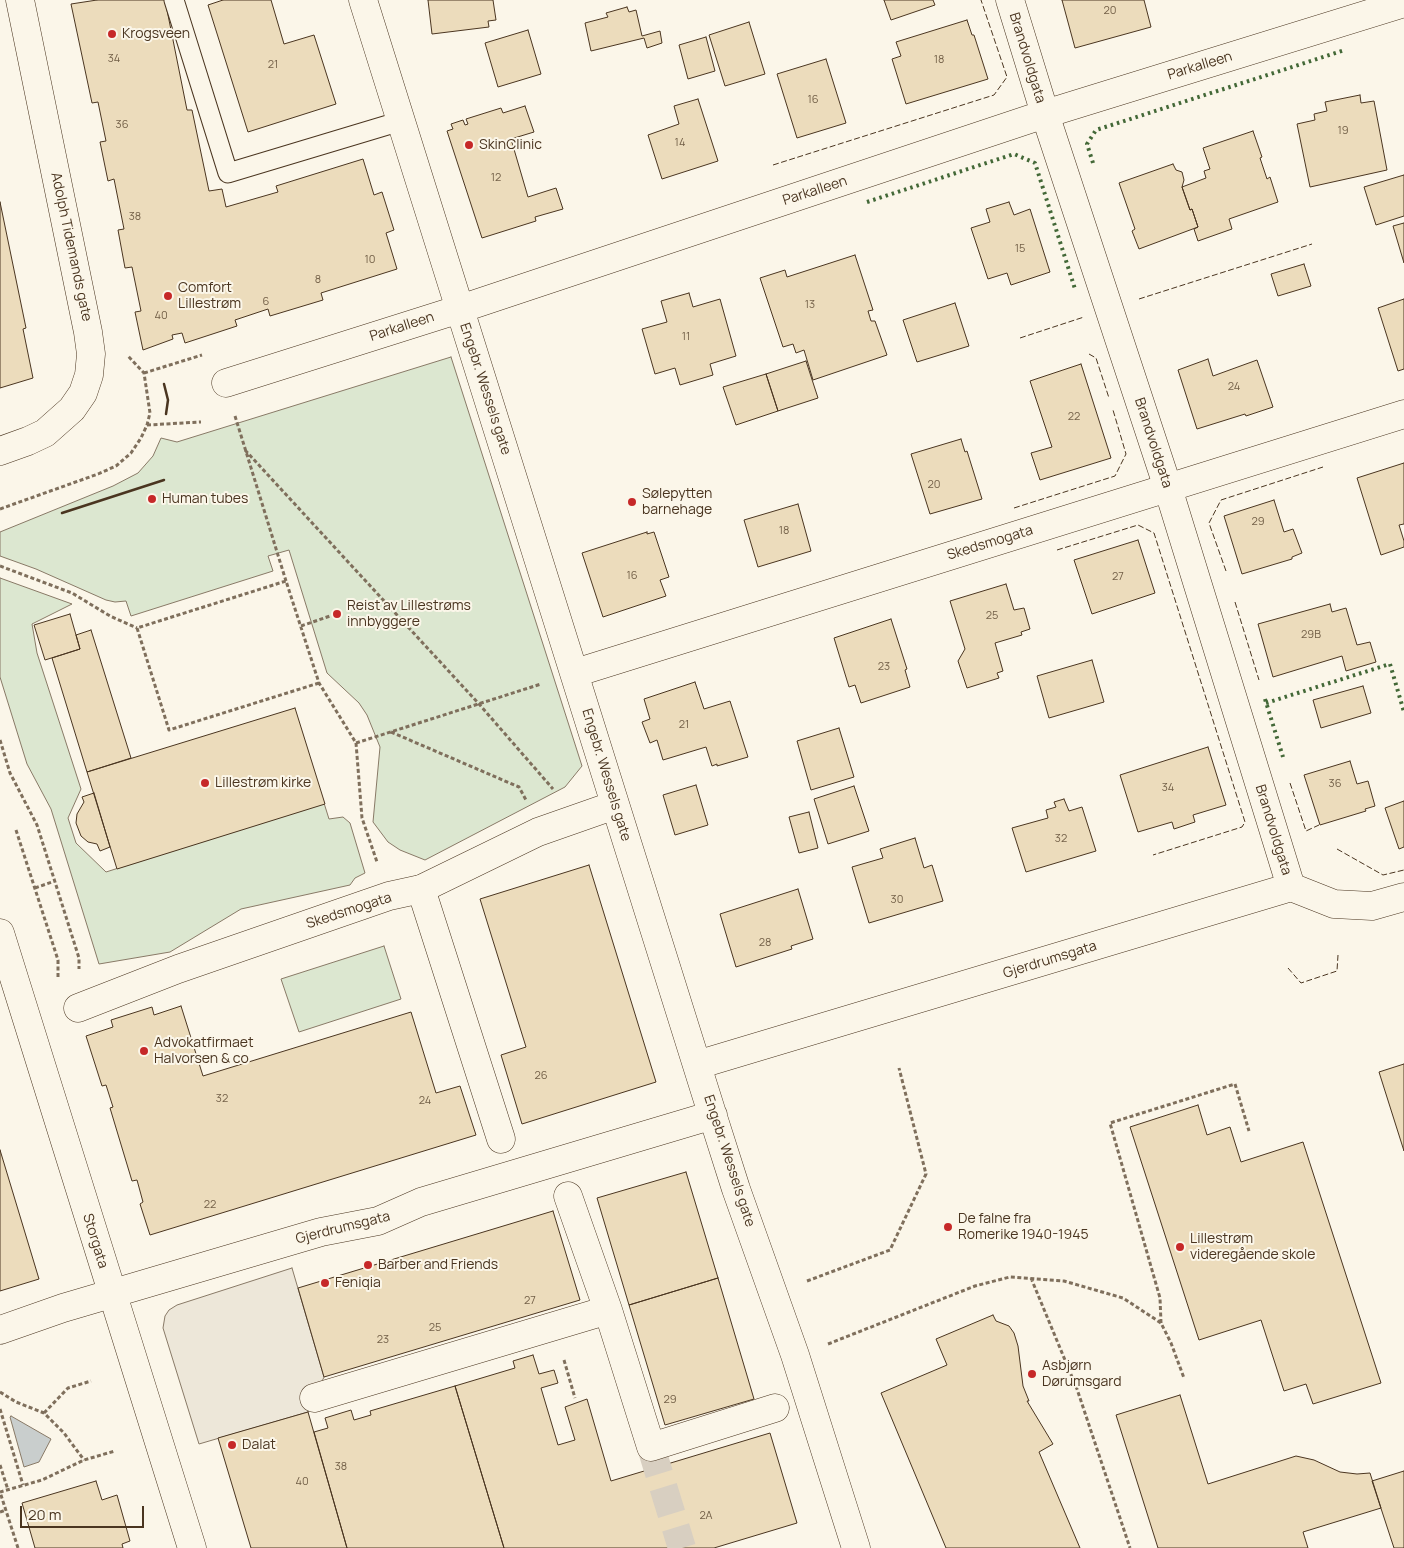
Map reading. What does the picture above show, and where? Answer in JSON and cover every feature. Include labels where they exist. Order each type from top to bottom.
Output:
[{"type":"street","name":"Adolph Tidemands gate","points":[[0,451],[45,433],[72,409],[83,393],[89,375],[91,354],[20,0]]},
{"type":"street","name":"Engebr. Wessels gate","points":[[363,0],[736,1189],[795,1355],[856,1548]]},
{"type":"street","name":"Brandvoldgata","points":[[1010,0],[1045,114],[1168,488],[1292,887]]},
{"type":"street","name":"Parkalleen","points":[[226,383],[460,309],[1045,114],[1404,3]]},
{"type":"street","name":"Skedsmogata","points":[[575,673],[1404,414]]},
{"type":"street","name":"Skedsmogata","points":[[78,1008],[178,969],[389,896],[421,889],[538,832],[615,805]]},
{"type":"street","points":[[1292,887],[1334,904],[1372,906],[1404,897]]},
{"type":"street","name":"Gjerdrumsgata","points":[[697,1065],[1292,887]]},
{"type":"street","points":[[421,889],[501,1140]]},
{"type":"street","name":"Storgata","points":[[0,933],[8,985],[112,1294],[192,1548]]},
{"type":"street","name":"Gjerdrumsgata","points":[[0,1330],[112,1294],[320,1232],[378,1221],[421,1202],[713,1115]]},
{"type":"street","points":[[568,1196],[608,1310],[651,1447],[775,1408]]},
{"type":"street","points":[[314,1398],[608,1310]]},
{"type":"lane","points":[[174,0],[228,173],[401,121]]},
{"type":"path","points":[[0,509],[116,466],[131,453],[147,425],[150,413],[144,373],[202,356]]},
{"type":"path","points":[[226,383],[245,450],[319,683],[356,743],[362,818],[389,896]]},
{"type":"path","points":[[147,425],[201,422]]},
{"type":"path","points":[[245,450],[479,704],[552,788],[564,823]]},
{"type":"path","points":[[0,566],[72,593],[110,616],[137,628],[286,580]]},
{"type":"path","points":[[301,626],[330,616]]},
{"type":"path","points":[[137,628],[169,730],[319,683]]},
{"type":"path","points":[[356,743],[575,673]]},
{"type":"path","points":[[391,732],[519,787],[523,792],[538,832]]},
{"type":"path","points":[[0,740],[10,773],[38,824],[79,958],[80,972]]},
{"type":"path","points":[[16,830],[58,960],[59,1005],[78,1008]]},
{"type":"path","points":[[35,888],[55,881]]},
{"type":"path","points":[[774,1294],[890,1250],[926,1174],[899,1068]]},
{"type":"path","points":[[1184,1378],[1172,1343],[1161,1323],[1160,1298],[1110,1123],[1235,1084],[1249,1131]]},
{"type":"path","points":[[795,1355],[975,1286],[1010,1277],[1064,1281],[1123,1298],[1161,1323]]},
{"type":"path","points":[[1030,1278],[1077,1389],[1130,1548]]},
{"type":"path","points":[[44,1413],[68,1388],[91,1381]]},
{"type":"path","points":[[0,1392],[16,1402],[44,1413],[64,1434],[84,1460]]},
{"type":"path","points":[[0,1409],[23,1485]]},
{"type":"path","points":[[18,1548],[0,1492],[42,1480],[84,1460],[115,1451]]},
{"type":"path","points":[[0,1465],[8,1490]]},
{"type":"path","points":[[0,1512],[6,1510]]},
{"type":"green space","points":[[451,357],[582,766],[565,787],[425,860],[400,850],[388,842],[373,822],[380,747],[367,715],[359,703],[327,673],[289,550],[268,556],[273,571],[131,616],[126,601],[115,602],[106,600],[36,569],[0,556],[0,532],[113,486],[138,473],[153,456],[161,438],[177,442]]},
{"type":"green space","points":[[0,578],[72,604],[32,624],[37,653],[81,789],[68,818],[76,843],[106,872],[324,803],[329,819],[343,817],[350,823],[365,873],[355,878],[350,885],[241,909],[170,952],[99,964],[51,809],[27,764],[0,677]]},
{"type":"green space","points":[[384,946],[401,999],[299,1032],[281,979]]},
{"type":"shaded area","points":[[292,1268],[324,1377],[308,1412],[199,1444],[163,1328],[165,1316],[169,1310],[177,1305]]},
{"type":"shaded area","points":[[11,1416],[51,1439],[39,1462],[24,1467]]},
{"type":"building","points":[[97,0],[165,0],[187,110],[192,110],[209,191],[222,189],[226,207],[278,192],[276,186],[363,159],[374,195],[382,192],[394,230],[386,233],[397,269],[321,293],[323,300],[270,316],[268,309],[235,320],[237,326],[185,343],[182,333],[172,335],[173,339],[143,350],[135,312],[141,311],[132,267],[125,268],[118,230],[124,229],[114,179],[108,181],[100,142],[106,141],[98,102],[92,103],[71,4]]},
{"type":"building","points":[[223,0],[271,0],[284,44],[314,35],[336,104],[248,132],[208,5]]},
{"type":"building","points":[[428,0],[493,0],[496,20],[488,21],[489,27],[432,34]]},
{"type":"building","points":[[884,0],[933,0],[935,5],[891,20]]},
{"type":"building","points":[[1062,0],[1144,0],[1151,27],[1075,48]]},
{"type":"building","points":[[627,7],[629,12],[636,10],[642,36],[660,31],[662,43],[647,48],[644,38],[591,51],[585,23],[608,17],[606,13]]},
{"type":"building","points":[[967,20],[972,35],[974,35],[988,79],[906,104],[892,59],[901,56],[896,42]]},
{"type":"building","points":[[749,22],[765,74],[725,86],[709,35]]},
{"type":"building","points":[[528,30],[541,74],[498,87],[485,43]]},
{"type":"building","points":[[706,37],[715,71],[688,79],[679,45]]},
{"type":"building","points":[[826,59],[846,123],[797,138],[777,74]]},
{"type":"building","points":[[1360,95],[1361,103],[1374,101],[1387,170],[1310,187],[1297,124],[1315,120],[1314,114],[1327,111],[1325,102]]},
{"type":"building","points":[[698,99],[718,161],[662,179],[648,135],[679,124],[674,106]]},
{"type":"building","points":[[525,106],[534,132],[511,139],[528,197],[556,188],[563,209],[535,217],[536,221],[482,238],[447,131],[453,129],[451,124],[463,120],[465,125],[468,124],[466,119],[501,108],[503,113]]},
{"type":"building","points":[[1253,131],[1267,179],[1270,177],[1278,202],[1229,219],[1232,229],[1198,241],[1194,229],[1198,227],[1182,187],[1206,178],[1204,171],[1210,169],[1203,148]]},
{"type":"building","points":[[1173,164],[1176,170],[1182,172],[1184,180],[1182,187],[1198,227],[1139,249],[1132,231],[1135,229],[1119,183]]},
{"type":"building","points":[[1404,175],[1404,216],[1376,225],[1364,187]]},
{"type":"building","points":[[0,202],[26,328],[23,329],[33,378],[0,388]]},
{"type":"building","points":[[1009,202],[1014,215],[1030,209],[1050,272],[1011,285],[1007,273],[988,279],[971,228],[990,222],[986,209]]},
{"type":"building","points":[[1404,223],[1404,263],[1393,226]]},
{"type":"building","points":[[855,255],[873,310],[868,311],[871,321],[875,321],[887,355],[813,380],[804,350],[796,353],[793,344],[783,347],[760,278],[785,270],[787,277]]},
{"type":"building","points":[[1304,264],[1311,286],[1278,296],[1271,274]]},
{"type":"building","points":[[689,293],[693,307],[720,299],[736,356],[710,364],[713,375],[680,385],[675,368],[655,374],[642,329],[667,322],[661,301]]},
{"type":"building","points":[[1404,299],[1404,369],[1398,371],[1378,308]]},
{"type":"building","points":[[955,303],[969,346],[917,362],[903,320]]},
{"type":"building","points":[[1208,359],[1213,376],[1257,360],[1273,407],[1197,429],[1178,370]]},
{"type":"building","points":[[806,361],[818,398],[778,411],[766,374]]},
{"type":"building","points":[[1081,364],[1111,458],[1040,480],[1031,453],[1052,447],[1030,381]]},
{"type":"building","points":[[766,374],[778,411],[736,425],[723,387]]},
{"type":"building","points":[[961,439],[965,452],[967,451],[982,499],[930,514],[911,454]]},
{"type":"building","points":[[1404,463],[1404,524],[1399,525],[1404,547],[1381,555],[1357,478]]},
{"type":"building","points":[[1274,500],[1284,532],[1293,529],[1302,553],[1292,557],[1292,559],[1242,574],[1224,516]]},
{"type":"building","points":[[798,504],[811,551],[758,567],[744,520]]},
{"type":"building","points":[[647,532],[647,534],[654,532],[669,577],[660,580],[666,596],[603,617],[582,553]]},
{"type":"building","points":[[1138,540],[1155,593],[1092,614],[1074,560]]},
{"type":"building","points":[[1006,584],[1014,610],[1024,608],[1030,629],[1021,632],[1022,635],[995,643],[1003,671],[997,673],[999,678],[967,688],[958,661],[965,649],[950,601]]},
{"type":"building","points":[[1330,604],[1332,612],[1346,608],[1357,645],[1370,642],[1376,662],[1346,671],[1342,656],[1273,677],[1258,624]]},
{"type":"building","points":[[70,614],[80,649],[45,660],[34,625]]},
{"type":"building","points":[[891,619],[907,669],[905,670],[910,687],[861,703],[855,685],[849,687],[834,638]]},
{"type":"building","points":[[91,630],[131,758],[87,772],[52,658],[80,649],[76,635]]},
{"type":"building","points":[[1092,660],[1104,702],[1049,718],[1037,676]]},
{"type":"building","points":[[695,682],[704,709],[730,701],[748,757],[712,766],[706,747],[663,760],[657,740],[650,743],[642,722],[650,719],[644,699]]},
{"type":"building","points":[[1363,686],[1371,713],[1321,728],[1313,700]]},
{"type":"building","name":"Lillestrøm kirke","points":[[295,708],[325,804],[117,869],[87,772]]},
{"type":"building","points":[[839,728],[854,777],[811,790],[797,741]]},
{"type":"building","points":[[1208,747],[1226,805],[1193,815],[1195,822],[1174,829],[1172,822],[1138,832],[1120,775]]},
{"type":"building","points":[[1350,761],[1357,784],[1368,781],[1375,806],[1365,809],[1366,811],[1320,825],[1304,775]]},
{"type":"building","points":[[696,785],[708,825],[675,835],[663,795]]},
{"type":"building","points":[[854,786],[869,831],[828,844],[814,799]]},
{"type":"building","points":[[94,793],[110,847],[100,851],[97,844],[88,842],[81,836],[76,823],[77,814],[84,802],[82,797]]},
{"type":"building","points":[[1064,799],[1069,811],[1082,807],[1096,851],[1026,872],[1012,828],[1048,818],[1046,810],[1056,807],[1054,802]]},
{"type":"building","points":[[1404,801],[1404,847],[1399,849],[1385,808]]},
{"type":"building","points":[[809,812],[818,848],[799,853],[789,817]]},
{"type":"building","points":[[915,838],[924,868],[932,865],[943,901],[869,923],[852,867],[883,858],[880,849]]},
{"type":"building","points":[[589,865],[656,1082],[522,1124],[501,1055],[526,1047],[480,899]]},
{"type":"building","points":[[798,889],[813,939],[791,946],[792,949],[736,967],[720,914]]},
{"type":"building","points":[[181,1006],[203,1076],[411,1012],[436,1093],[460,1086],[476,1135],[150,1235],[140,1204],[143,1202],[137,1180],[132,1181],[110,1108],[113,1107],[106,1085],[102,1086],[86,1036],[113,1027],[111,1020],[152,1007],[154,1015]]},
{"type":"building","points":[[1404,1064],[1404,1151],[1379,1072]]},
{"type":"building","points":[[1198,1105],[1207,1135],[1230,1127],[1241,1162],[1303,1142],[1381,1383],[1313,1404],[1306,1384],[1284,1391],[1261,1320],[1199,1340],[1130,1127]]},
{"type":"building","points":[[0,1150],[39,1279],[0,1291]]},
{"type":"building","points":[[686,1172],[718,1278],[629,1305],[597,1198]]},
{"type":"building","points":[[553,1211],[580,1300],[324,1377],[298,1288]]},
{"type":"building","points":[[718,1278],[754,1399],[665,1425],[629,1305]]},
{"type":"building","points":[[993,1315],[996,1321],[1009,1326],[1014,1333],[1018,1346],[1023,1386],[1029,1401],[1027,1401],[1053,1444],[1039,1452],[1080,1548],[946,1548],[881,1393],[947,1365],[936,1339]]},
{"type":"building","points":[[533,1355],[539,1374],[554,1370],[558,1383],[541,1388],[558,1445],[575,1440],[565,1407],[587,1399],[611,1481],[770,1433],[797,1523],[714,1548],[504,1548],[455,1386],[515,1368],[513,1361]]},
{"type":"building","points":[[455,1386],[504,1548],[347,1548],[314,1432],[328,1428],[325,1418],[351,1410],[354,1420],[371,1415],[370,1411]]},
{"type":"building","points":[[1180,1395],[1208,1484],[1296,1456],[1314,1460],[1340,1472],[1370,1473],[1381,1508],[1303,1532],[1308,1548],[1158,1548],[1116,1415]]},
{"type":"building","points":[[308,1412],[347,1548],[251,1548],[218,1438]]},
{"type":"building","points":[[1404,1471],[1404,1548],[1394,1548],[1372,1481]]},
{"type":"building","points":[[96,1481],[102,1500],[117,1495],[130,1541],[122,1544],[123,1548],[35,1548],[22,1503]]},
{"type":"tunnel","points":[[651,1447],[682,1548]]},
{"type":"hedge","points":[[1093,163],[1087,144],[1096,130],[1345,50]]},
{"type":"hedge","points":[[867,202],[1014,154],[1035,163],[1075,289]]},
{"type":"hedge","points":[[1266,703],[1390,664],[1404,712]]},
{"type":"hedge","points":[[1265,699],[1283,757]]},
{"type":"fence","points":[[773,165],[994,95],[1007,77],[981,0]]},
{"type":"fence","points":[[1139,299],[1312,244]]},
{"type":"fence","points":[[1020,338],[1084,317]]},
{"type":"fence","points":[[1089,354],[1096,358],[1109,398]]},
{"type":"fence","points":[[1014,508],[1115,476],[1126,454],[1113,410]]},
{"type":"fence","points":[[1226,571],[1209,523],[1221,500],[1323,467]]},
{"type":"fence","points":[[1057,550],[1138,525],[1154,533],[1245,822],[1242,827],[1153,855]]},
{"type":"fence","points":[[1235,602],[1259,680]]},
{"type":"fence","points":[[1290,783],[1306,831],[1319,825]]},
{"type":"fence","points":[[1337,849],[1383,875],[1404,870]]},
{"type":"fence","points":[[1288,968],[1301,983],[1337,971],[1338,955]]},
{"type":"wall","points":[[164,384],[168,400],[166,414]]},
{"type":"wall","points":[[62,513],[164,480]]},
{"type":"place","name":"Krogsveen","points":[[112,34]]},
{"type":"place","name":"SkinClinic","points":[[469,145]]},
{"type":"place","name":"Comfort Lillestrøm","points":[[168,296]]},
{"type":"place","name":"Human tubes","points":[[152,499]]},
{"type":"place","name":"Sølepytten barnehage","points":[[632,502]]},
{"type":"place","name":"Reist av Lillestrøms innbyggere","points":[[337,614]]},
{"type":"place","name":"Lillestrøm kirke","points":[[205,783]]},
{"type":"place","name":"Advokatfirmaet Halvorsen & co","points":[[144,1051]]},
{"type":"place","name":"De falne fra Romerike 1940-1945","points":[[948,1227]]},
{"type":"place","name":"Lillestrøm videregående skole","points":[[1180,1247]]},
{"type":"place","name":"Barber and Friends","points":[[368,1265]]},
{"type":"place","name":"Feniqia","points":[[325,1283]]},
{"type":"place","name":"Asbjørn Dørumsgard","points":[[1032,1374]]},
{"type":"place","name":"Dalat","points":[[232,1445]]}]
